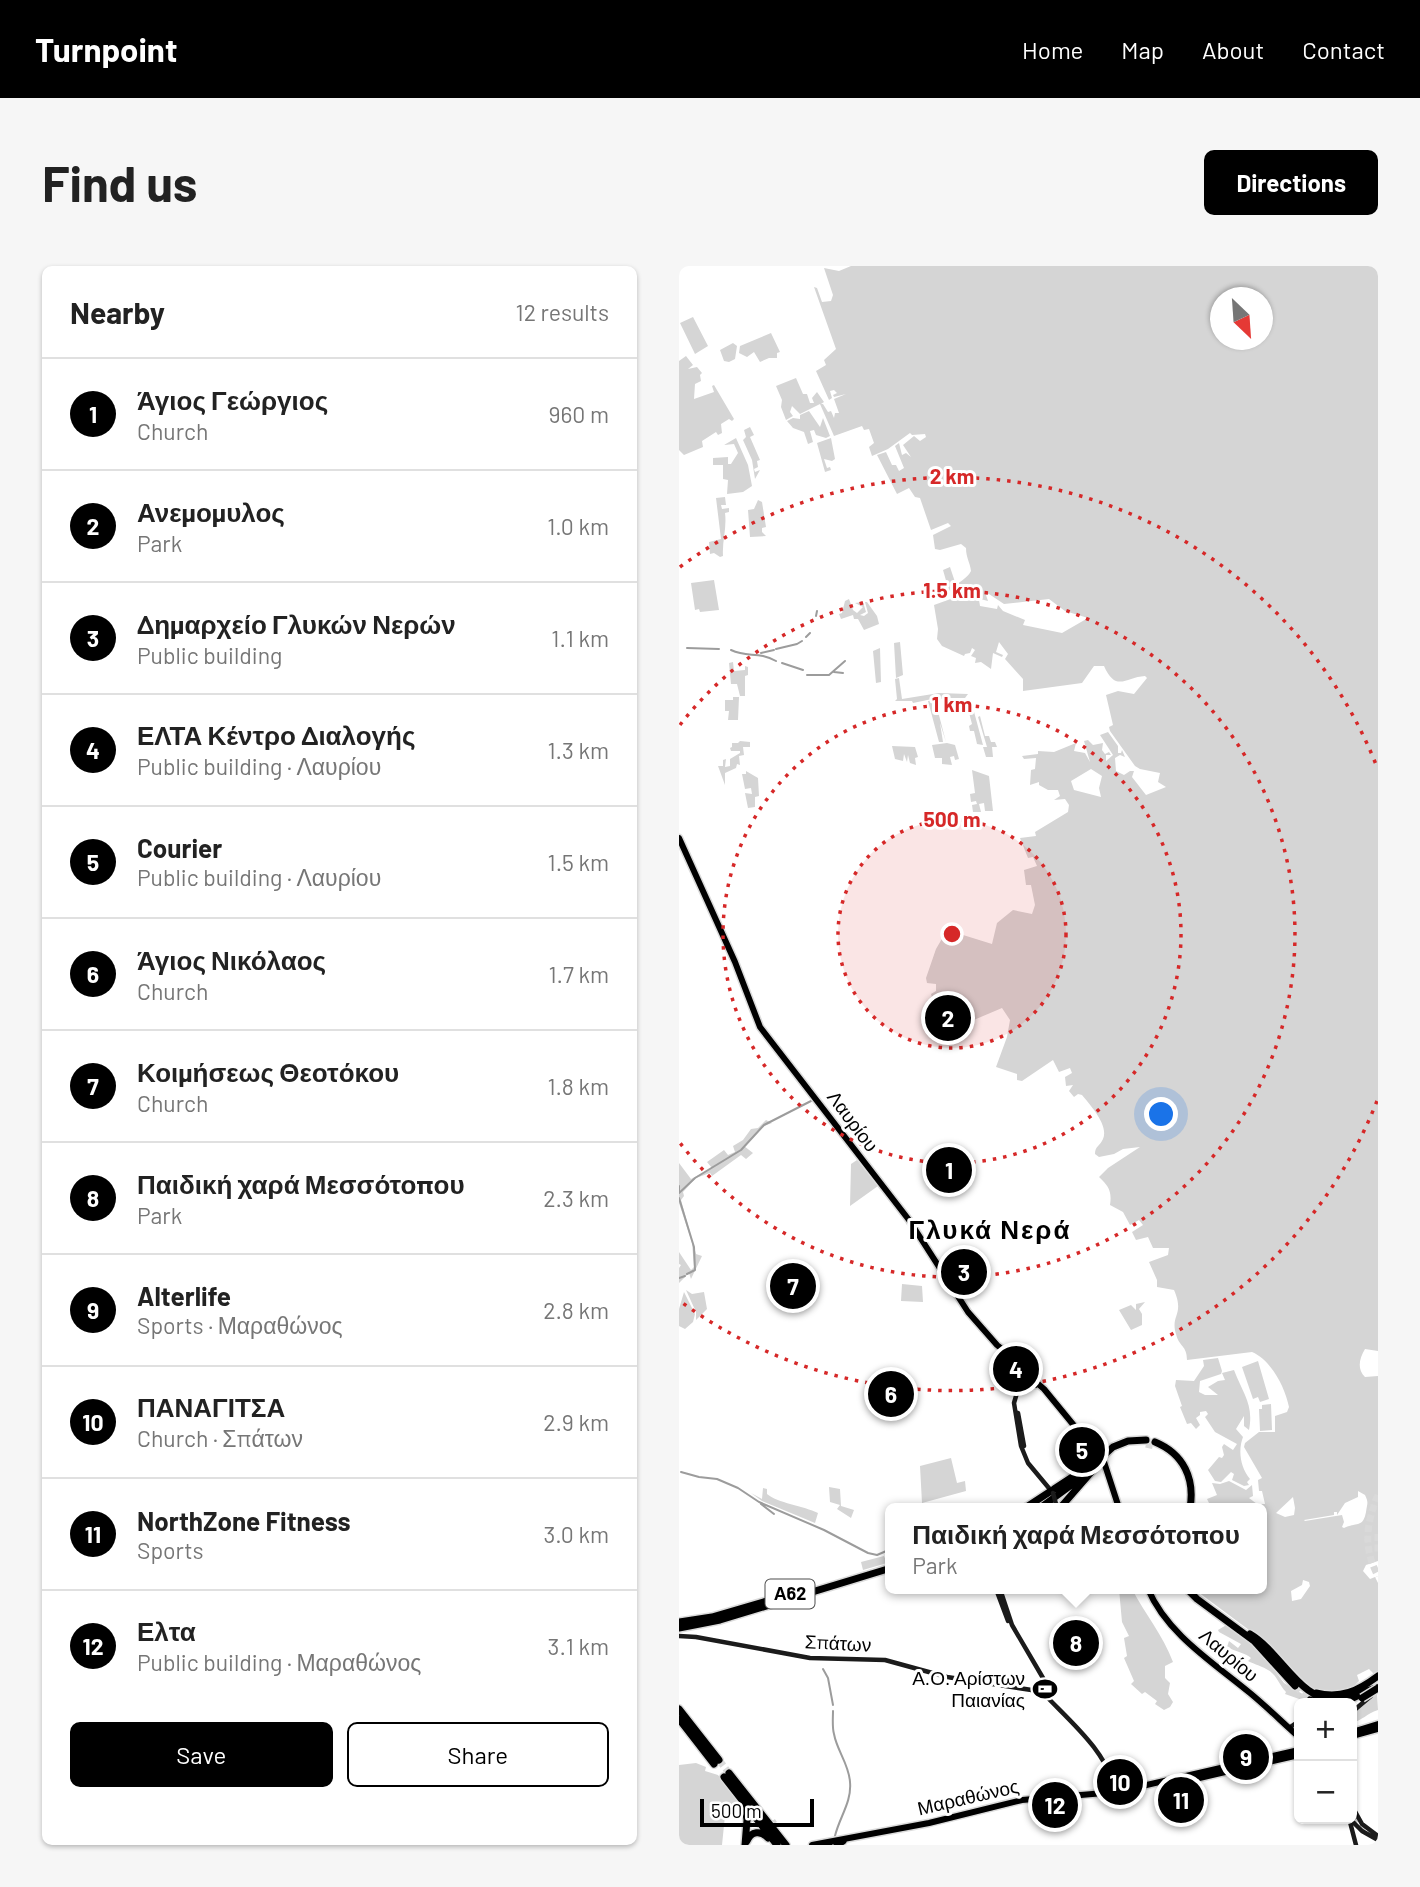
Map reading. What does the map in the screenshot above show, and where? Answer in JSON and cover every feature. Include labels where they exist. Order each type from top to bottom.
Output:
[{"type":"highway","points":[[1032,1503],[1123,1443],[1146,1442]]},
{"type":"highway","points":[[1155,1444],[1171,1450],[1185,1468],[1190,1487],[1188,1503]]},
{"type":"highway","points":[[1061,1503],[1101,1459]]},
{"type":"highway","points":[[1049,1503],[1101,1459]]},
{"type":"highway","name":"Α62","points":[[679,1632],[885,1569]]},
{"type":"highway","name":"Α62","points":[[682,1621],[719,1615],[885,1569]]},
{"type":"highway","points":[[1195,1594],[1265,1646],[1308,1692],[1317,1697],[1342,1701],[1375,1688]]},
{"type":"highway","points":[[1250,1636],[1296,1684]]},
{"type":"highway","points":[[1250,1636],[1285,1682],[1312,1698]]},
{"type":"highway","points":[[1319,1698],[1375,1688]]},
{"type":"highway","points":[[1357,1699],[1375,1688]]},
{"type":"highway","points":[[1357,1699],[1375,1688]]},
{"type":"highway","points":[[679,1707],[717,1762],[679,1719]]},
{"type":"highway","points":[[727,1775],[746,1813],[746,1845]]},
{"type":"highway","points":[[727,1775],[773,1823],[788,1845]]},
{"type":"highway","points":[[727,1775],[788,1845]]},
{"type":"highway","points":[[732,1787],[775,1845]]},
{"type":"highway","points":[[746,1845],[749,1837],[756,1832],[764,1834],[775,1845]]},
{"type":"main road","name":"Λαυρίου","points":[[679,838],[735,962],[760,1027],[904,1214],[968,1312],[1000,1348],[1019,1363],[1025,1379],[1045,1390],[1101,1459],[1115,1503]]},
{"type":"main road","points":[[1025,1379],[1014,1403],[1021,1446],[1031,1466],[1052,1489],[1057,1503]]},
{"type":"main road","points":[[1000,1594],[1014,1631],[1043,1678],[1041,1691],[1098,1751],[1120,1791]]},
{"type":"main road","name":"Λαυρίου","points":[[1152,1594],[1203,1654],[1294,1725]]},
{"type":"main road","name":"Σπάτων","points":[[679,1632],[810,1658],[885,1660],[947,1677],[1041,1691]]},
{"type":"main road","points":[[1357,1706],[1375,1688]]},
{"type":"main road","points":[[1357,1706],[1375,1688]]},
{"type":"main road","points":[[1357,1733],[1378,1727]]},
{"type":"main road","name":"Μαραθώνος","points":[[812,1845],[929,1825],[1022,1802],[1120,1791],[1174,1781],[1294,1752]]},
{"type":"main road","points":[[1357,1823],[1378,1838]]},
{"type":"main road","points":[[1353,1824],[1356,1845]]},
{"type":"shaded area","points":[[851,266],[1378,266],[1378,1351],[1365,1349],[1360,1364],[1365,1377],[1378,1376],[1378,1561],[1366,1565],[1363,1571],[1370,1579],[1375,1577],[1378,1583],[1378,1671],[1374,1674],[1369,1669],[1357,1675],[1359,1681],[1351,1689],[1315,1694],[1253,1633],[1201,1594],[1267,1594],[1267,1503],[1262,1491],[1259,1491],[1258,1480],[1262,1478],[1244,1447],[1245,1443],[1259,1432],[1275,1432],[1275,1416],[1287,1412],[1289,1407],[1276,1375],[1265,1361],[1252,1352],[1187,1360],[1186,1351],[1177,1338],[1175,1328],[1178,1305],[1174,1290],[1157,1287],[1157,1280],[1149,1262],[1168,1255],[1169,1248],[1153,1248],[1148,1237],[1136,1240],[1132,1232],[1143,1225],[1139,1220],[1130,1225],[1123,1212],[1110,1205],[1109,1189],[1099,1177],[1140,1147],[1099,1157],[1095,1154],[1103,1139],[1103,1128],[1098,1115],[1082,1095],[1074,1097],[1069,1091],[1073,1085],[1066,1086],[1065,1077],[1072,1073],[1070,1068],[1059,1072],[1053,1060],[1022,1081],[1017,1080],[1017,1074],[996,1067],[1010,1020],[1002,1008],[969,1022],[955,1021],[953,1009],[937,1013],[931,994],[936,991],[936,984],[927,983],[926,978],[936,949],[947,930],[992,944],[997,923],[1013,910],[1032,914],[1035,905],[1031,885],[1026,885],[1024,870],[1037,866],[1033,857],[1028,858],[1020,838],[1036,836],[1035,832],[1068,812],[1069,805],[1065,799],[1054,800],[1060,796],[1058,790],[1048,790],[1039,785],[1039,782],[1030,785],[1031,770],[1035,769],[1036,758],[1024,759],[1022,756],[1038,754],[1038,751],[1054,752],[1076,743],[1074,751],[1085,753],[1090,762],[1084,741],[1088,740],[1093,745],[1103,743],[1102,750],[1111,755],[1106,755],[1106,761],[1113,755],[1100,735],[1108,732],[1118,746],[1118,753],[1122,750],[1125,757],[1120,755],[1115,758],[1116,771],[1124,775],[1134,771],[1132,777],[1146,795],[1166,787],[1158,782],[1160,773],[1135,766],[1109,727],[1113,725],[1106,695],[1118,691],[1134,694],[1147,678],[1145,676],[1117,681],[1108,674],[1104,666],[1094,666],[1082,683],[1023,691],[1023,679],[1005,659],[1008,654],[999,642],[996,652],[1003,655],[1002,657],[993,653],[991,669],[981,662],[975,663],[976,658],[971,656],[975,650],[972,648],[970,653],[964,656],[942,646],[937,639],[934,605],[959,596],[979,600],[980,606],[997,609],[998,605],[1003,611],[1025,620],[1023,625],[1062,633],[1088,618],[1065,611],[1049,599],[1004,604],[989,594],[986,595],[988,601],[949,591],[943,570],[950,567],[956,585],[966,577],[971,571],[966,548],[961,544],[935,549],[933,535],[951,526],[948,523],[931,530],[920,498],[915,497],[909,488],[897,494],[877,455],[886,452],[892,465],[896,465],[899,471],[904,468],[895,446],[899,443],[902,455],[906,453],[911,457],[903,445],[914,436],[920,441],[926,437],[925,434],[910,433],[888,449],[872,456],[869,447],[874,443],[869,429],[864,430],[862,426],[834,436],[820,404],[800,414],[792,406],[790,412],[793,416],[786,420],[776,386],[796,378],[810,403],[814,403],[812,398],[817,392],[824,402],[821,404],[828,412],[831,411],[834,418],[835,413],[839,413],[834,399],[846,394],[834,397],[837,393],[830,391],[832,398],[829,400],[816,371],[826,365],[824,360],[836,349],[814,287],[817,288],[822,302],[831,301],[833,295],[824,268],[839,271]],"holes":[[[1091,769],[1102,776],[1099,788],[1101,797],[1074,790],[1071,781]],[[1358,1491],[1365,1495],[1367,1500],[1365,1517],[1361,1523],[1344,1528],[1342,1515],[1304,1520],[1334,1515],[1334,1512],[1337,1512],[1337,1515],[1345,1503],[1358,1497]],[[1293,1497],[1294,1515],[1285,1517],[1276,1513]],[[1303,1580],[1309,1582],[1310,1586],[1301,1599],[1292,1601],[1291,1591],[1302,1585]]]},
{"type":"shaded area","points":[[693,317],[708,346],[695,354],[680,323]]},
{"type":"shaded area","points":[[771,333],[780,352],[777,353],[777,358],[760,362],[754,352],[747,357],[739,353],[740,346]]},
{"type":"shaded area","points":[[733,343],[737,346],[735,359],[724,361],[720,350]]},
{"type":"shaded area","points":[[686,356],[693,365],[688,369],[697,367],[702,373],[701,381],[695,384],[694,399],[714,392],[714,385],[734,419],[721,424],[722,433],[718,435],[716,432],[702,441],[703,447],[684,455],[679,450],[679,361]]},
{"type":"shaded area","points":[[809,411],[820,427],[823,418],[830,436],[826,438],[816,435],[814,430],[810,431],[813,442],[808,444],[804,432],[793,428],[787,421],[800,419],[800,415]]},
{"type":"shaded area","points":[[750,427],[754,435],[750,437],[760,460],[757,461],[758,467],[754,469],[755,472],[760,470],[755,479],[752,460],[743,440],[746,437],[744,430]]},
{"type":"shaded area","points":[[736,438],[748,465],[752,486],[743,492],[727,494],[728,480],[723,479],[723,465],[713,465],[713,458],[728,457],[728,464],[731,464],[738,453],[734,444],[724,445]]},
{"type":"shaded area","points":[[831,438],[835,459],[824,459],[827,468],[830,467],[831,470],[825,472],[817,443]]},
{"type":"shaded area","points":[[725,497],[726,505],[721,505],[722,509],[729,508],[729,512],[725,513],[723,556],[720,557],[714,553],[710,554],[709,542],[721,539],[716,498]]},
{"type":"shaded area","points":[[758,500],[762,502],[766,527],[762,528],[762,532],[766,536],[750,537],[748,510],[754,509]]},
{"type":"shaded area","points":[[714,580],[719,610],[695,610],[691,583]]},
{"type":"shaded area","points":[[849,599],[857,613],[863,607],[855,603],[863,602],[866,612],[860,615],[864,616],[868,613],[867,602],[879,624],[864,630],[853,615],[841,619],[839,614],[842,613],[845,601]]},
{"type":"shaded area","points":[[900,642],[903,675],[896,678],[894,643]]},
{"type":"shaded area","points":[[880,648],[881,682],[876,683],[873,651]]},
{"type":"shaded area","points":[[733,662],[734,671],[748,667],[745,696],[740,696],[737,684],[731,684],[729,663]]},
{"type":"shaded area","points":[[899,678],[902,699],[939,693],[968,694],[965,698],[932,699],[913,703],[895,701],[895,679]]},
{"type":"shaded area","points":[[733,697],[739,697],[738,720],[728,720],[729,711],[725,711],[725,700],[733,700]]},
{"type":"shaded area","points":[[935,700],[946,742],[940,723],[943,742],[939,742],[928,701]]},
{"type":"shaded area","points":[[973,708],[983,745],[977,744],[974,731],[970,731],[969,726],[972,724],[968,709]]},
{"type":"shaded area","points":[[980,716],[985,736],[989,736],[997,747],[992,747],[993,757],[986,757],[983,747],[987,747],[978,717]]},
{"type":"shaded area","points":[[750,742],[750,747],[743,747],[744,755],[739,756],[740,765],[737,764],[736,768],[725,773],[725,785],[718,766],[723,766],[723,760],[726,759],[725,767],[730,766],[730,759],[740,753],[731,751],[732,743]]},
{"type":"shaded area","points":[[932,745],[955,745],[959,759],[950,757],[952,765],[942,764],[942,758],[935,758]]},
{"type":"shaded area","points":[[892,746],[915,747],[918,757],[915,758],[916,765],[910,763],[908,755],[907,762],[904,754],[903,761],[895,759]]},
{"type":"shaded area","points":[[972,770],[989,776],[993,811],[985,811],[984,803],[979,804],[981,812],[973,812],[972,805],[977,804],[976,801],[971,802],[970,794],[975,793]]},
{"type":"shaded area","points":[[746,771],[758,778],[759,796],[755,797],[755,807],[748,808],[745,793],[752,794],[751,788],[745,789],[742,774],[746,774]]},
{"type":"shaded area","points":[[766,1120],[772,1123],[764,1126],[744,1146],[753,1153],[746,1159],[741,1155],[712,1176],[710,1173],[696,1178],[683,1192],[681,1200],[696,1254],[702,1256],[691,1279],[689,1273],[679,1283],[679,1252],[691,1270],[694,1267],[692,1243],[679,1203],[679,1163],[691,1179],[712,1168],[707,1162],[724,1150],[728,1155],[735,1152],[733,1146],[743,1140],[751,1129],[758,1128]]},
{"type":"shaded area","points":[[857,1160],[878,1186],[850,1206],[851,1164]]},
{"type":"shaded area","points":[[902,1284],[922,1286],[923,1302],[901,1301]]},
{"type":"shaded area","points":[[686,1290],[692,1294],[704,1292],[707,1309],[696,1320],[696,1312]]},
{"type":"shaded area","points":[[684,1292],[695,1314],[693,1322],[685,1329],[679,1326],[679,1309]]},
{"type":"shaded area","points":[[1145,1302],[1139,1309],[1142,1325],[1131,1330],[1119,1310],[1131,1305],[1136,1310],[1136,1304]]},
{"type":"shaded area","points":[[1218,1358],[1221,1374],[1200,1381],[1199,1392],[1218,1395],[1208,1387],[1225,1380],[1222,1373],[1234,1370],[1250,1413],[1249,1430],[1244,1426],[1244,1416],[1236,1429],[1243,1437],[1241,1458],[1250,1479],[1247,1482],[1249,1485],[1244,1486],[1232,1480],[1234,1474],[1231,1472],[1221,1482],[1215,1481],[1208,1470],[1224,1455],[1224,1444],[1233,1450],[1237,1444],[1215,1432],[1205,1417],[1208,1414],[1206,1411],[1200,1412],[1196,1418],[1200,1425],[1196,1429],[1191,1423],[1187,1424],[1180,1407],[1182,1406],[1175,1386],[1176,1380],[1194,1381],[1204,1366],[1203,1360]]},
{"type":"shaded area","points":[[1258,1361],[1269,1399],[1260,1402],[1258,1397],[1253,1399],[1242,1367]]},
{"type":"shaded area","points":[[1271,1404],[1272,1430],[1260,1431],[1259,1409],[1262,1409],[1262,1405]]},
{"type":"shaded area","points":[[951,1458],[957,1483],[965,1481],[966,1491],[922,1503],[920,1466]]},
{"type":"shaded area","points":[[1229,1481],[1246,1490],[1252,1485],[1253,1496],[1249,1498],[1256,1503],[1209,1503],[1207,1499],[1217,1495],[1212,1483]]},
{"type":"shaded area","points":[[829,1487],[840,1489],[841,1506],[854,1510],[851,1518],[837,1509],[840,1505],[830,1502]]},
{"type":"shaded area","points":[[763,1488],[777,1500],[818,1513],[815,1523],[762,1501],[751,1493],[762,1499]]},
{"type":"shaded area","points":[[884,1556],[885,1558],[885,1564],[863,1570],[861,1562]]},
{"type":"shaded area","points":[[1119,1594],[1135,1594],[1173,1662],[1165,1666],[1165,1678],[1170,1683],[1168,1694],[1173,1702],[1170,1707],[1164,1710],[1155,1704],[1157,1701],[1145,1692],[1142,1694],[1131,1684],[1134,1681],[1124,1658],[1127,1656],[1124,1638],[1129,1636],[1122,1622]]},
{"type":"shaded area","points":[[1228,1624],[1260,1651],[1284,1683],[1309,1698],[1296,1698],[1285,1694],[1271,1672],[1248,1661],[1251,1658],[1249,1656],[1227,1647],[1229,1641],[1238,1648],[1241,1644],[1218,1630]]},
{"type":"shaded area","points":[[1377,1693],[1378,1710],[1357,1721],[1357,1709]]},
{"type":"shaded area","points":[[696,1763],[706,1767],[705,1771],[718,1775],[740,1803],[726,1806],[722,1845],[679,1845],[679,1765]]},
{"type":"waterway","points":[[816,616],[817,611]]},
{"type":"waterway","points":[[806,637],[810,633]]},
{"type":"waterway","points":[[776,649],[802,641]]},
{"type":"waterway","points":[[687,648],[719,649]]},
{"type":"waterway","points":[[731,650],[776,661]]},
{"type":"waterway","points":[[761,653],[774,650]]},
{"type":"waterway","points":[[807,675],[829,675],[845,661]]},
{"type":"waterway","points":[[782,663],[803,670]]},
{"type":"waterway","points":[[834,672],[843,673]]},
{"type":"waterway","points":[[679,1193],[695,1178],[741,1150],[764,1125],[811,1101]]},
{"type":"waterway","points":[[679,1186],[679,1192]]},
{"type":"waterway","points":[[679,1198],[694,1247],[695,1270],[687,1274]]},
{"type":"waterway","points":[[679,1278],[685,1276]]},
{"type":"waterway","points":[[681,1472],[717,1479],[738,1488],[759,1502],[824,1530],[868,1553],[877,1555],[885,1552]]},
{"type":"waterway","points":[[761,1504],[774,1514]]},
{"type":"waterway","points":[[823,1669],[828,1678],[833,1705]]},
{"type":"waterway","points":[[833,1711],[834,1734],[850,1782],[847,1803],[835,1836]]},
{"type":"tunnel","points":[[1146,1444],[1155,1446]]},
{"type":"tunnel","points":[[1378,1495],[1368,1536],[1370,1556],[1378,1576]]},
{"type":"tunnel","points":[[1378,1534],[1378,1555]]},
{"type":"tunnel","points":[[1361,1691],[1377,1683]]},
{"type":"tunnel","points":[[1295,1686],[1308,1698]]},
{"type":"tunnel","points":[[719,1760],[729,1773]]},
{"type":"tunnel","points":[[1357,1820],[1364,1829],[1377,1837]]},
{"type":"railway","points":[[679,1712],[718,1761]]},
{"type":"railway","points":[[728,1774],[783,1845]]},
{"type":"place","name":"Ανεμομυλος","points":[[948,1018]]},
{"type":"place","name":"Άγιος Γεώργιος","points":[[949,1170]]},
{"type":"place","name":"Δημαρχείο Γλυκών Νερών","points":[[964,1272]]},
{"type":"place","name":"Κοιμήσεως Θεοτόκου","points":[[793,1286]]},
{"type":"place","name":"ΕΛΤΑ Κέντρο Διαλογής","points":[[1016,1369]]},
{"type":"place","name":"Άγιος Νικόλαος","points":[[891,1394]]},
{"type":"place","name":"Courier","points":[[1082,1450]]},
{"type":"place","name":"Παιδική χαρά Μεσσότοπου","points":[[1076,1643]]},
{"type":"place","name":"Α.Ο. Αρίστων Παιανίας","points":[[1045,1689]]},
{"type":"place","name":"Alterlife","points":[[1246,1757]]},
{"type":"place","name":"ΠΑΝΑΓΙΤΣΑ","points":[[1120,1782]]},
{"type":"place","name":"NorthZone Fitness","points":[[1181,1800]]},
{"type":"place","name":"Ελτα","points":[[1055,1805]]},
{"type":"district","name":"Γλυκά Νερά","points":[[990,1230]]}]
